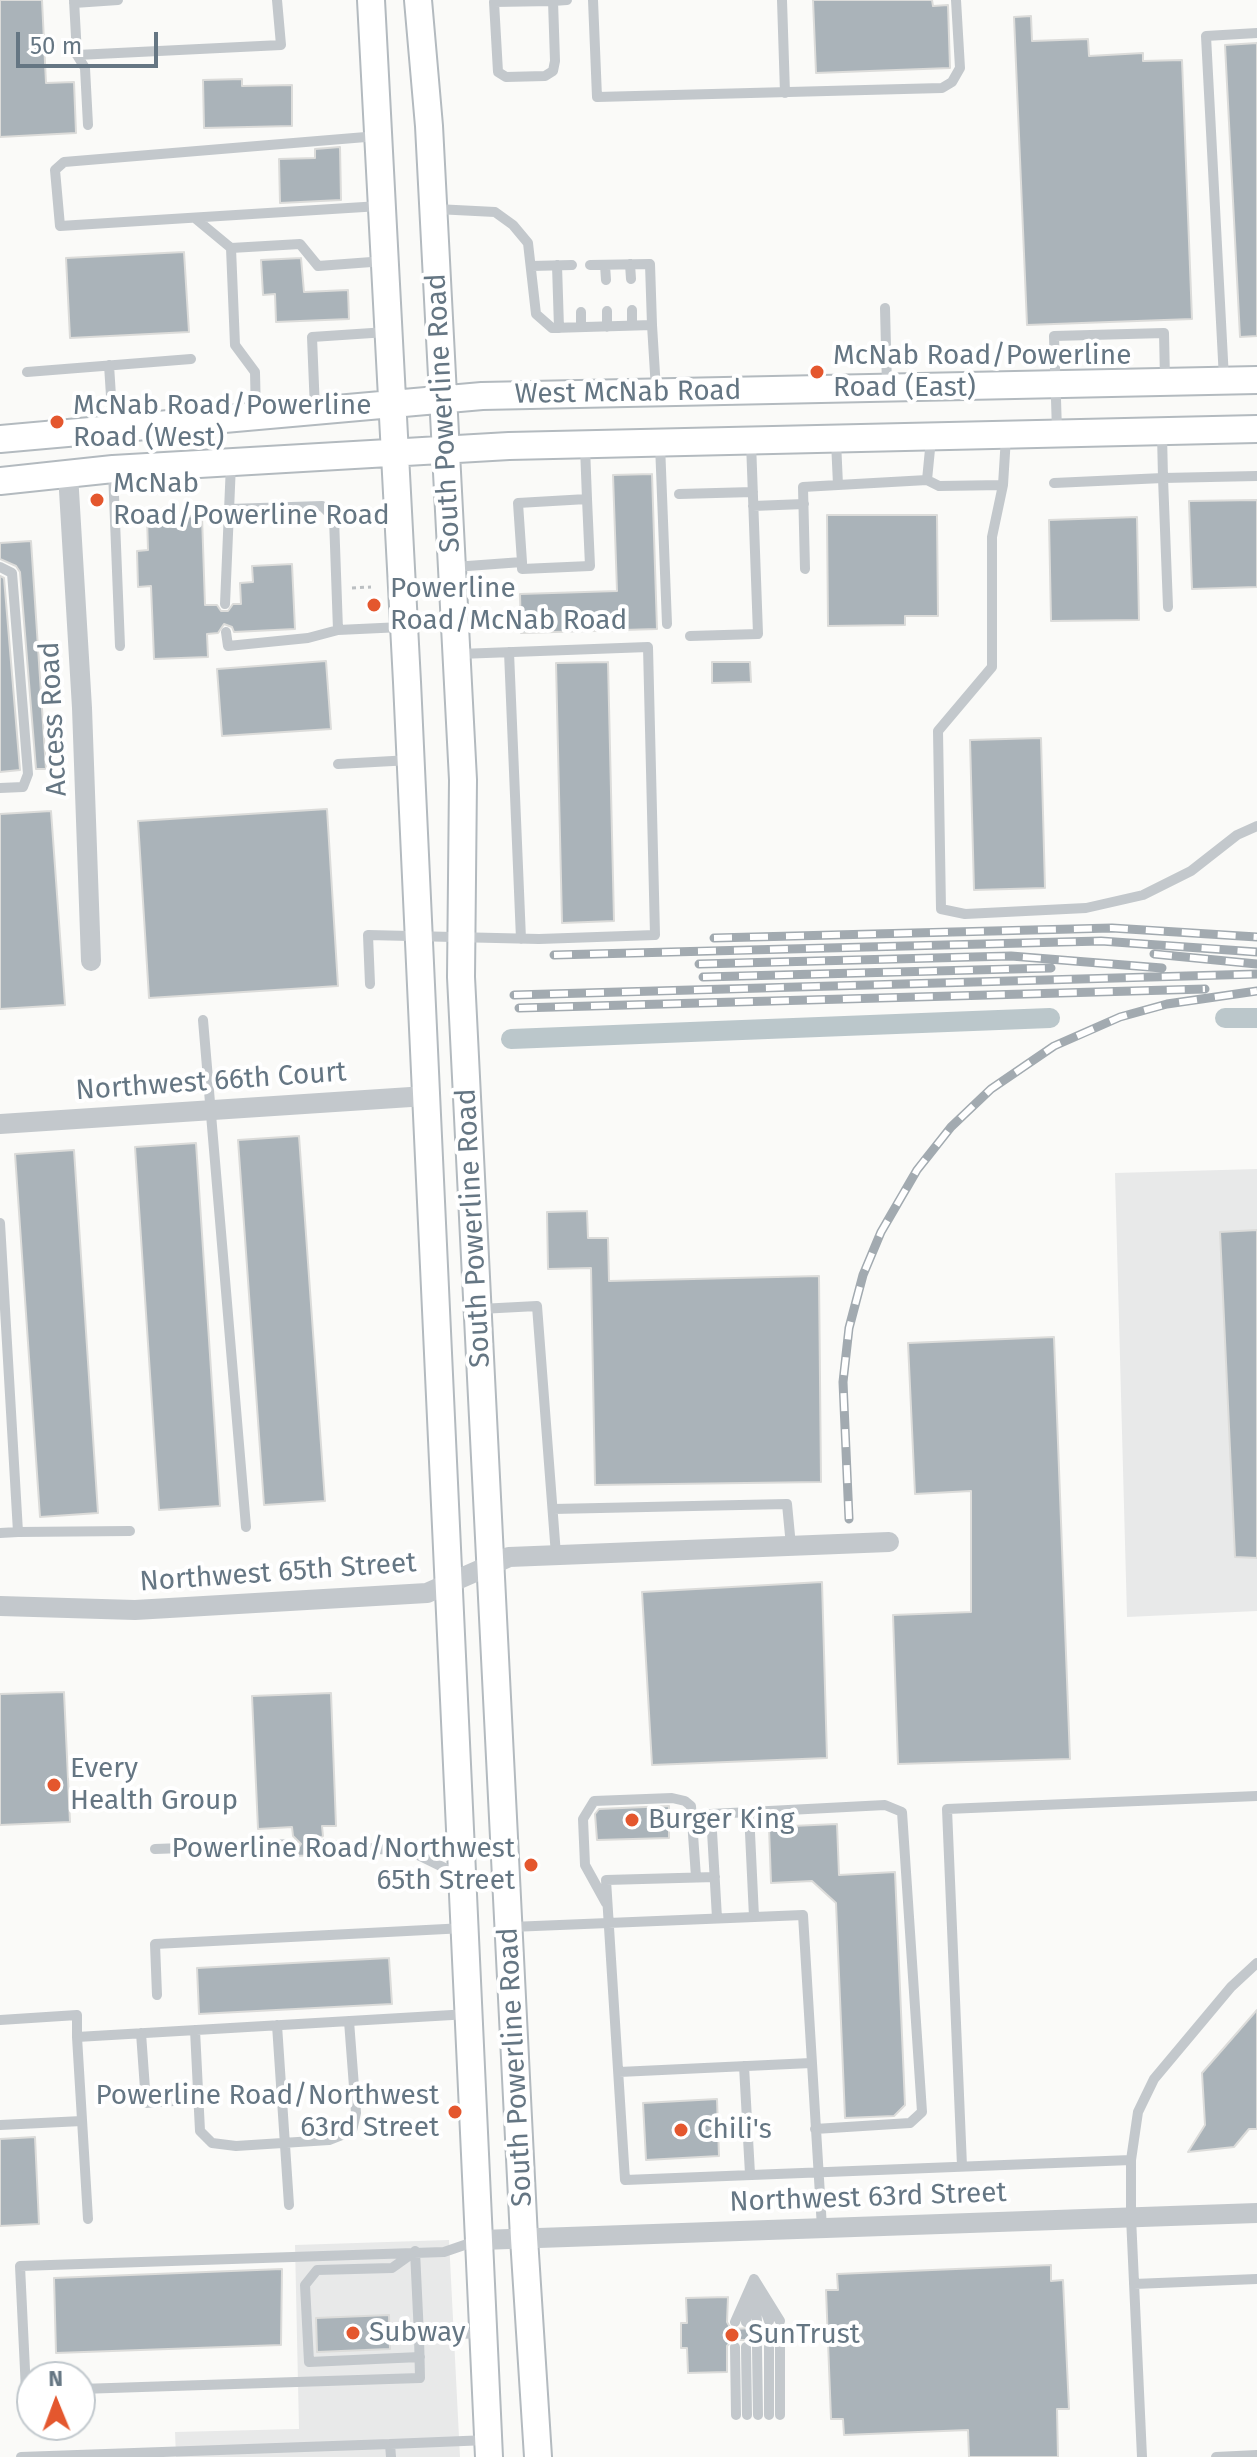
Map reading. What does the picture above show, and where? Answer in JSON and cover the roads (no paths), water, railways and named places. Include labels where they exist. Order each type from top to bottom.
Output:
[{"type":"main road","name":"South Powerline Road","points":[[371,0],[411,760],[489,2448]]},
{"type":"main road","name":"South Powerline Road","points":[[418,0],[434,209],[457,654],[464,813],[460,937],[524,2238],[538,2457]]},
{"type":"main road","name":"West McNab Road","points":[[0,439],[482,396],[1257,380]]},
{"type":"main road","name":"West McNab Road","points":[[0,481],[113,469],[446,449],[1257,429]]},
{"type":"street","name":"Access Road","points":[[68,474],[82,708],[91,961]]},
{"type":"street","name":"Northwest 66th Court","points":[[0,1124],[426,1096]]},
{"type":"street","name":"Northwest 65th Street","points":[[0,1606],[135,1610],[427,1593],[509,1557],[889,1542]]},
{"type":"street","name":"Northwest 63rd Street","points":[[481,2240],[1257,2213]]},
{"type":"lane","points":[[88,125],[85,68],[77,55],[74,1],[118,0]]},
{"type":"lane","points":[[77,55],[281,45],[277,0]]},
{"type":"lane","points":[[552,0],[553,71],[545,76],[506,77],[498,72],[494,1],[552,0],[567,0]]},
{"type":"lane","points":[[593,0],[597,97],[942,88],[952,82],[960,68],[956,0]]},
{"type":"lane","points":[[782,0],[785,93]]},
{"type":"lane","points":[[1224,381],[1206,36],[1257,33]]},
{"type":"lane","points":[[378,136],[64,162],[55,170],[60,226],[382,206]]},
{"type":"lane","points":[[434,209],[495,212],[513,225],[528,243],[536,314],[542,323],[559,328],[652,325]]},
{"type":"lane","points":[[196,219],[231,248],[300,244],[318,266],[386,261]]},
{"type":"lane","points":[[231,248],[235,345],[255,372],[256,418]]},
{"type":"lane","points":[[630,264],[631,279]]},
{"type":"lane","points":[[590,265],[650,264],[656,393]]},
{"type":"lane","points":[[557,265],[559,328]]},
{"type":"lane","points":[[531,266],[572,265]]},
{"type":"lane","points":[[605,265],[606,280]]},
{"type":"lane","points":[[885,308],[887,388]]},
{"type":"lane","points":[[632,310],[632,325]]},
{"type":"lane","points":[[607,311],[607,327]]},
{"type":"lane","points":[[581,312],[581,327]]},
{"type":"lane","points":[[315,413],[312,337],[389,332]]},
{"type":"lane","points":[[1057,433],[1054,336],[1164,333],[1165,382]]},
{"type":"lane","points":[[27,372],[191,359]]},
{"type":"lane","points":[[109,365],[113,428]]},
{"type":"lane","points":[[1162,431],[1168,607]]},
{"type":"lane","points":[[1006,435],[1003,485],[992,537],[992,667],[938,731],[941,909],[965,914],[1086,908],[1143,895],[1191,871],[1237,835],[1257,826]]},
{"type":"lane","points":[[927,480],[931,436]]},
{"type":"lane","points":[[836,439],[838,485]]},
{"type":"lane","points":[[690,636],[758,634],[751,440]]},
{"type":"lane","points":[[660,442],[667,624]]},
{"type":"lane","points":[[585,444],[590,566],[522,569],[518,503],[587,499]]},
{"type":"lane","points":[[225,604],[231,462]]},
{"type":"lane","points":[[113,469],[120,646]]},
{"type":"lane","points":[[1054,483],[1257,476]]},
{"type":"lane","points":[[805,569],[803,487],[927,480],[939,486],[1003,485]]},
{"type":"lane","points":[[679,494],[753,492]]},
{"type":"lane","points":[[753,506],[804,504]]},
{"type":"lane","points":[[229,509],[322,506],[334,518],[338,630]]},
{"type":"lane","points":[[452,567],[522,562]]},
{"type":"lane","points":[[0,567],[12,573],[28,774],[23,787],[0,788]]},
{"type":"lane","points":[[226,632],[228,646],[308,638],[338,630],[404,627]]},
{"type":"lane","points":[[370,984],[368,935],[521,939],[655,935],[648,647],[457,654]]},
{"type":"lane","points":[[509,652],[521,939]]},
{"type":"lane","points":[[338,764],[411,760]]},
{"type":"lane","points":[[203,1020],[246,1527]]},
{"type":"lane","points":[[0,1223],[18,1532]]},
{"type":"lane","points":[[479,1309],[537,1306],[556,1555]]},
{"type":"lane","points":[[553,1509],[787,1504],[791,1546]]},
{"type":"lane","points":[[0,1533],[130,1531]]},
{"type":"lane","points":[[962,2166],[947,1809],[1257,1796]]},
{"type":"lane","points":[[607,1904],[585,1865],[583,1819],[594,1801],[672,1798],[685,1801],[691,1806],[696,1877]]},
{"type":"lane","points":[[717,1918],[711,1814],[885,1805],[902,1812],[922,2112],[910,2123],[815,2129]]},
{"type":"lane","points":[[749,1812],[754,1917]]},
{"type":"lane","points":[[155,1849],[293,1844]]},
{"type":"lane","points":[[323,1844],[412,1852],[464,1878]]},
{"type":"lane","points":[[715,1877],[606,1880],[625,2180],[1131,2160]]},
{"type":"lane","points":[[509,1927],[803,1915],[822,2228]]},
{"type":"lane","points":[[157,1995],[155,1944],[467,1927]]},
{"type":"lane","points":[[1142,2457],[1131,2217],[1131,2160],[1138,2112],[1154,2079],[1231,1987],[1257,1963]]},
{"type":"lane","points":[[77,2037],[471,2014]]},
{"type":"lane","points":[[0,2020],[77,2015],[88,2219]]},
{"type":"lane","points":[[195,2030],[200,2131],[212,2143],[236,2146],[329,2140],[352,2131],[356,2113],[349,2021]]},
{"type":"lane","points":[[277,2025],[289,2205]]},
{"type":"lane","points":[[141,2033],[146,2103],[200,2099]]},
{"type":"lane","points":[[619,2072],[811,2063]]},
{"type":"lane","points":[[744,2066],[750,2174]]},
{"type":"lane","points":[[0,2125],[82,2121]]},
{"type":"lane","points":[[25,2361],[20,2266],[444,2252],[481,2240]]},
{"type":"lane","points":[[96,2388],[420,2378],[415,2251]]},
{"type":"lane","points":[[415,2251],[392,2268],[317,2270],[305,2285],[309,2362],[420,2357]]},
{"type":"lane","points":[[754,2279],[757,2322]]},
{"type":"lane","points":[[754,2279],[757,2322]]},
{"type":"lane","points":[[754,2279],[757,2322]]},
{"type":"lane","points":[[1134,2284],[1257,2279]]},
{"type":"lane","points":[[419,2336],[484,2333]]},
{"type":"lane","points":[[757,2347],[758,2415]]},
{"type":"lane","points":[[757,2347],[758,2415]]},
{"type":"lane","points":[[757,2347],[758,2415]]},
{"type":"lane","points":[[390,2444],[391,2457]]},
{"type":"lane","points":[[21,2457],[305,2452],[390,2444],[489,2448]]},
{"type":"lane","points":[[1216,2457],[1257,2455]]},
{"type":"waterway","points":[[511,1039],[1050,1018]]},
{"type":"waterway","points":[[1225,1018],[1257,1018]]},
{"type":"railway","points":[[714,938],[1112,928],[1257,937]]},
{"type":"railway","points":[[554,955],[1101,941],[1257,952]]},
{"type":"railway","points":[[1154,954],[1257,964]]},
{"type":"railway","points":[[699,964],[1011,956],[1162,968]]},
{"type":"railway","points":[[703,977],[1051,968]]},
{"type":"railway","points":[[514,995],[1257,974]]},
{"type":"railway","points":[[519,1008],[1205,989]]},
{"type":"railway","points":[[849,1519],[843,1382],[849,1328],[863,1275],[881,1232],[917,1170],[951,1127],[991,1089],[1054,1046],[1120,1017],[1167,1004],[1257,991]]},
{"type":"place","name":"McNab Road/Powerline Road (East)","points":[[817,372]]},
{"type":"place","name":"McNab Road/Powerline Road (West)","points":[[57,422]]},
{"type":"place","name":"McNab Road/Powerline Road","points":[[97,500]]},
{"type":"place","name":"Powerline Road/McNab Road","points":[[374,605]]},
{"type":"place","name":"Every Health Group","points":[[54,1785]]},
{"type":"place","name":"Burger King","points":[[632,1820]]},
{"type":"place","name":"Powerline Road/Northwest 65th Street","points":[[531,1865]]},
{"type":"place","name":"Powerline Road/Northwest 63rd Street","points":[[455,2112]]},
{"type":"place","name":"Chili's","points":[[681,2130]]},
{"type":"place","name":"Subway","points":[[353,2333]]},
{"type":"place","name":"SunTrust","points":[[732,2335]]}]
